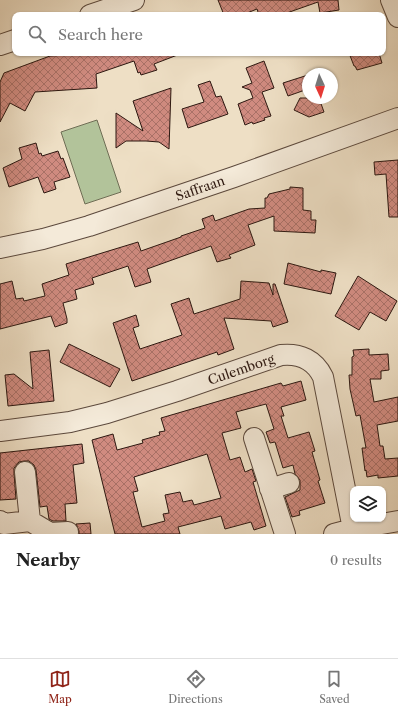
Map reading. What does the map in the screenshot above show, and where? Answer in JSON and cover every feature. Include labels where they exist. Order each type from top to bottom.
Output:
[{"type":"street","points":[[99,12],[134,0]]},
{"type":"street","points":[[391,0],[398,17]]},
{"type":"street","points":[[0,45],[12,41]]},
{"type":"street","name":"Saffraan","points":[[0,248],[44,239],[89,226],[234,177],[398,118]]},
{"type":"street","name":"Culemborg","points":[[0,431],[70,422],[107,414],[281,355],[298,355],[314,363],[323,377],[353,529]]},
{"type":"street","points":[[254,438],[285,534]]},
{"type":"street","points":[[26,472],[30,521]]},
{"type":"street","points":[[7,526],[30,521],[50,533],[68,532]]},
{"type":"street","points":[[334,534],[398,521]]},
{"type":"green space","points":[[97,120],[121,192],[85,204],[61,132]]},
{"type":"building","points":[[218,0],[338,0],[339,10],[320,12],[318,2],[290,12],[258,12],[257,9],[250,12],[223,12]]},
{"type":"building","points":[[50,56],[175,56],[154,64],[157,70],[141,75],[140,72],[138,73],[134,61],[96,74],[97,88],[35,92],[25,111],[10,103],[0,122],[0,82],[4,73]]},
{"type":"building","points":[[350,56],[380,56],[382,63],[357,70]]},
{"type":"building","points":[[264,61],[274,88],[262,92],[271,116],[264,118],[265,120],[253,124],[252,122],[245,125],[238,104],[253,98],[250,90],[242,87],[252,83],[246,68]]},
{"type":"building","points":[[302,77],[302,91],[288,96],[283,83]]},
{"type":"building","points":[[210,81],[216,97],[221,96],[228,114],[188,128],[182,109],[204,102],[198,85]]},
{"type":"building","points":[[171,88],[169,149],[159,142],[146,141],[126,141],[116,148],[116,113],[143,131],[133,101]]},
{"type":"building","points":[[300,98],[302,98],[302,104],[321,104],[324,112],[309,117],[294,110]]},
{"type":"building","points":[[36,143],[39,154],[41,153],[42,156],[58,151],[61,159],[63,158],[70,177],[54,182],[56,189],[44,193],[38,177],[9,187],[3,168],[22,159],[19,148]]},
{"type":"building","points":[[398,160],[398,217],[389,217],[386,174],[375,175],[374,162]]},
{"type":"building","points":[[290,187],[303,188],[303,210],[311,211],[311,220],[316,220],[315,233],[274,231],[274,216],[248,225],[255,245],[229,255],[231,258],[217,262],[211,246],[147,269],[151,282],[135,287],[128,266],[92,278],[94,284],[75,290],[77,299],[63,303],[67,323],[55,327],[51,316],[0,329],[0,284],[12,281],[16,299],[23,298],[24,301],[45,296],[42,284],[69,275],[66,264],[138,242],[141,251],[205,228],[202,219],[213,215],[215,221],[249,209],[265,208],[265,198],[267,198],[269,194],[290,189]]},
{"type":"building","points":[[288,263],[321,272],[321,270],[336,273],[331,294],[284,284]]},
{"type":"building","points":[[358,276],[397,301],[386,321],[370,312],[359,330],[335,316]]},
{"type":"building","points":[[241,281],[269,283],[273,295],[273,284],[275,284],[288,322],[273,327],[271,321],[224,318],[234,349],[218,355],[217,352],[132,381],[113,323],[136,315],[139,326],[133,328],[140,349],[182,335],[171,304],[189,298],[194,314],[240,299]]},
{"type":"building","points":[[69,344],[120,369],[110,387],[60,362]]},
{"type":"building","points":[[369,349],[369,355],[388,354],[389,370],[381,371],[381,379],[370,379],[374,402],[398,397],[398,421],[377,425],[380,446],[383,446],[385,459],[398,458],[398,476],[378,478],[378,475],[367,477],[366,470],[365,471],[362,448],[366,448],[360,415],[356,416],[350,389],[349,375],[352,375],[352,357],[354,356],[353,350]]},
{"type":"building","points":[[49,350],[54,401],[8,406],[5,375],[14,374],[33,389],[30,352]]},
{"type":"building","points":[[301,381],[306,400],[281,407],[284,416],[281,416],[288,438],[309,432],[315,451],[312,452],[320,480],[318,481],[325,503],[299,511],[300,515],[292,517],[285,497],[300,490],[300,480],[295,474],[293,465],[283,468],[275,442],[270,443],[266,432],[274,429],[266,404],[236,412],[241,428],[222,433],[230,460],[240,457],[245,472],[252,469],[256,481],[253,482],[266,526],[254,530],[251,522],[225,529],[221,516],[178,527],[180,534],[115,534],[92,440],[113,434],[117,450],[143,443],[142,440],[160,435],[159,432],[165,431],[161,418],[281,383],[283,386]],"holes":[[[207,454],[221,498],[194,505],[192,500],[183,502],[180,492],[165,495],[169,513],[163,514],[165,521],[142,527],[133,492],[138,491],[134,477]]]},
{"type":"building","points":[[82,444],[84,463],[73,465],[77,503],[65,504],[66,521],[53,521],[49,519],[47,506],[40,507],[36,470],[34,465],[29,461],[19,462],[14,468],[16,499],[0,500],[0,453]]},
{"type":"building","points":[[90,523],[91,534],[79,534],[76,524]]}]
